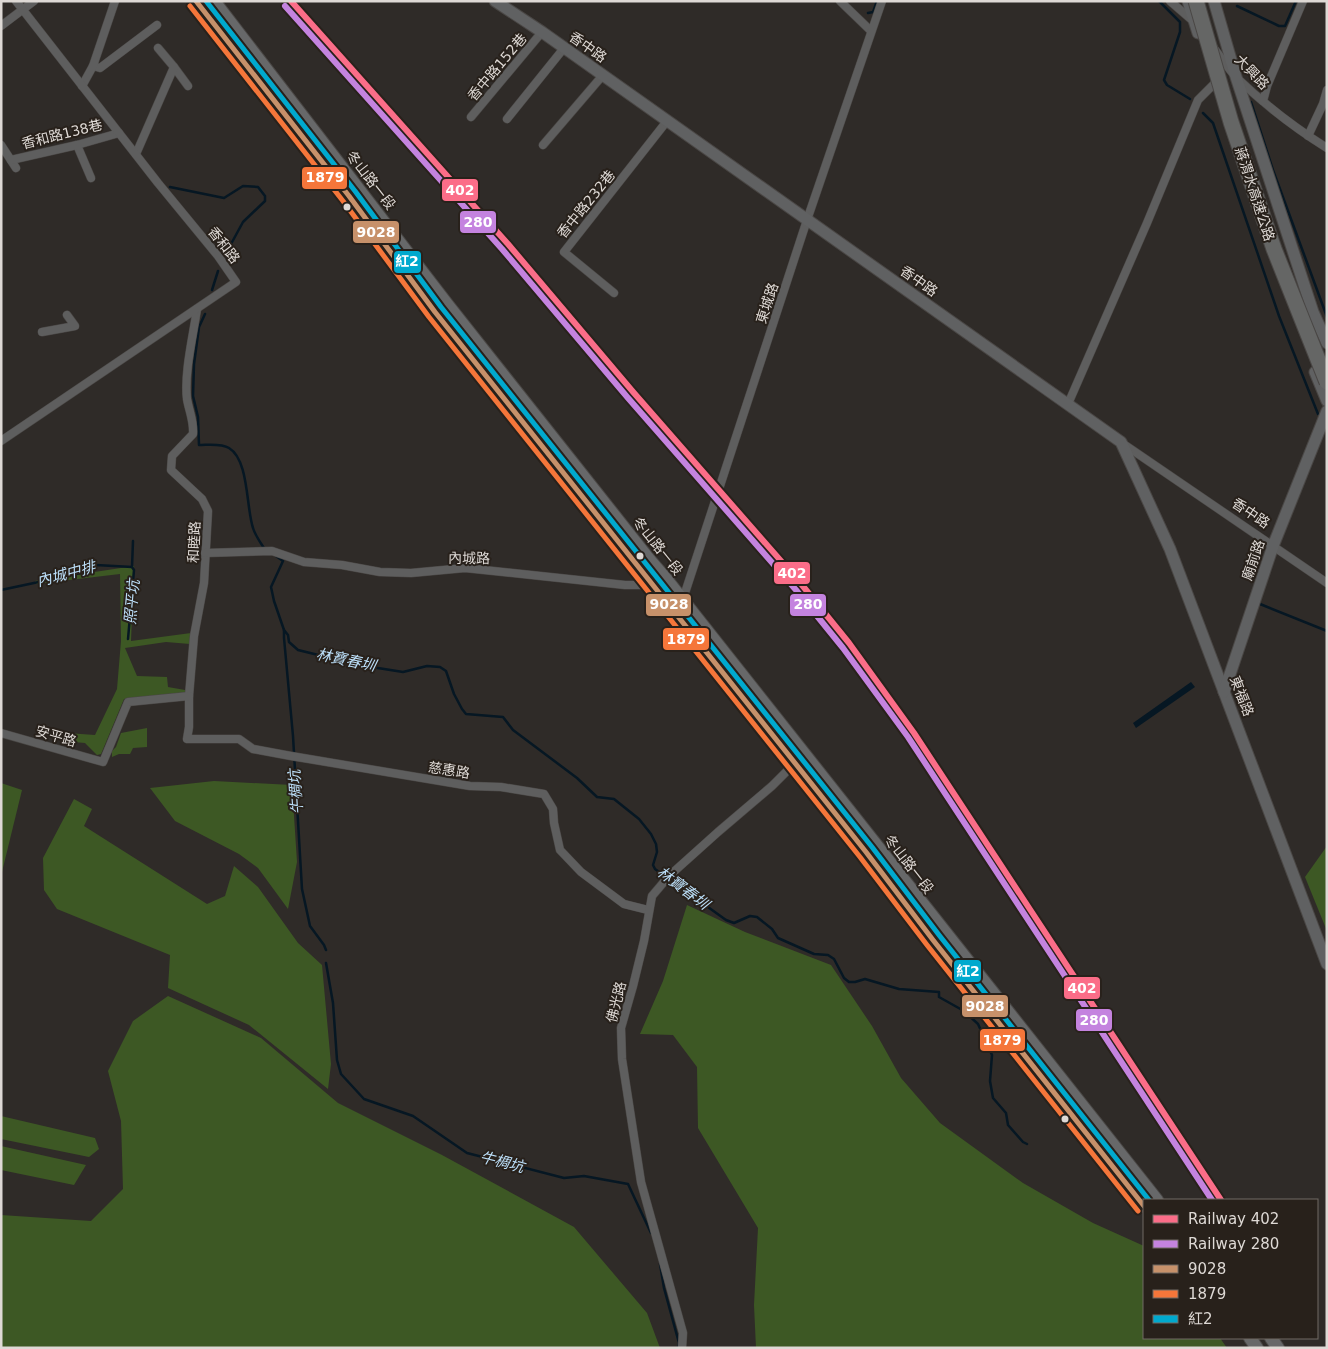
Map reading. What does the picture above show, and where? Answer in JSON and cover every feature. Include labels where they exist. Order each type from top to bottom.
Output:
[{"type":"highway","name":"蔣渭水高速公路","points":[[1196,1],[1231,122],[1274,249],[1327,382]]},
{"type":"highway","name":"蔣渭水高速公路","points":[[1205,1],[1264,191],[1309,318],[1327,359]]},
{"type":"main road","name":"冬山路一段","points":[[196,1],[547,428],[667,580],[800,760]]},
{"type":"main road","name":"冬山路一段","points":[[214,1],[354,193],[435,312],[674,610],[800,760],[1105,1145],[1156,1199]]},
{"type":"main road","points":[[435,312],[447,304]]},
{"type":"main road","name":"冬山路一段","points":[[1105,1145],[1143,1204]]},
{"type":"street","name":"香和路","points":[[1,441],[236,282],[220,259],[16,1]]},
{"type":"street","points":[[1,26],[34,1]]},
{"type":"street","points":[[82,86],[93,66],[115,1]]},
{"type":"street","name":"香中路","points":[[495,1],[542,32],[1121,442],[1327,584]]},
{"type":"street","points":[[840,1],[871,31]]},
{"type":"street","name":"東城路","points":[[674,610],[683,601],[807,220],[882,1]]},
{"type":"street","name":"大興路","points":[[1170,1],[1194,22],[1236,77],[1263,101],[1308,136],[1327,148]]},
{"type":"street","points":[[1188,1],[1236,152],[1297,326],[1327,401]]},
{"type":"street","points":[[1214,1],[1236,77],[1313,312],[1327,343]]},
{"type":"street","points":[[1263,101],[1303,1]]},
{"type":"street","points":[[93,66],[100,68],[156,25]]},
{"type":"street","name":"香中路152巷","points":[[471,117],[542,32]]},
{"type":"street","points":[[158,48],[188,86]]},
{"type":"street","points":[[507,118],[564,48]]},
{"type":"street","points":[[136,154],[174,67]]},
{"type":"street","points":[[543,145],[602,75]]},
{"type":"street","points":[[1068,404],[1198,100],[1214,84]]},
{"type":"street","points":[[1308,136],[1323,104],[1327,90]]},
{"type":"street","name":"香中路232巷","points":[[614,293],[564,252],[668,121]]},
{"type":"street","name":"香和路138巷","points":[[11,160],[120,133]]},
{"type":"street","points":[[1,145],[16,168]]},
{"type":"street","points":[[77,145],[91,178]]},
{"type":"street","points":[[1236,152],[1245,158],[1251,159],[1256,156],[1259,147]]},
{"type":"street","name":"和睦路","points":[[187,739],[194,636],[204,583],[208,511],[202,498],[171,470],[172,456],[193,434],[194,424],[187,398],[188,366],[197,309]]},
{"type":"street","points":[[42,332],[75,326],[66,315]]},
{"type":"street","name":"廟前路","points":[[1224,692],[1273,546],[1327,411]]},
{"type":"street","name":"東福路","points":[[1121,442],[1170,549],[1327,964]]},
{"type":"street","name":"內城路","points":[[205,554],[272,551],[304,562],[342,565],[380,572],[411,573],[465,568],[625,585],[654,585],[667,580]]},
{"type":"street","name":"安平路","points":[[1,733],[103,762],[128,702],[189,696]]},
{"type":"street","name":"慈惠路","points":[[187,739],[239,739],[253,748],[294,756],[470,786],[501,787],[544,794],[553,808],[560,850],[581,872],[624,904],[648,910]]},
{"type":"street","name":"佛光路","points":[[682,1348],[683,1333],[641,1182],[622,1059],[621,1028],[634,986],[652,896],[668,877],[800,760]]},
{"type":"green space","points":[[134,566],[131,641],[191,633],[190,644],[166,642],[125,648],[137,676],[167,677],[168,687],[185,690],[185,694],[124,699],[101,754],[97,755],[85,743],[63,741],[67,733],[95,735],[117,689],[121,641],[120,574],[36,584],[35,581]]},
{"type":"green space","points":[[147,728],[147,747],[133,748],[130,754],[119,754],[112,757],[112,751],[116,747],[121,733]]},
{"type":"green space","points":[[214,781],[292,785],[297,862],[288,909],[258,868],[239,854],[175,821],[150,788]]},
{"type":"green space","points":[[1,783],[22,790],[1,876]]},
{"type":"green space","points":[[74,799],[92,809],[84,826],[207,904],[225,896],[234,866],[258,887],[298,943],[322,965],[331,1064],[328,1089],[249,1025],[168,988],[170,955],[57,909],[44,890],[43,858]]},
{"type":"green space","points":[[1327,846],[1327,931],[1305,877]]},
{"type":"green space","points":[[687,905],[745,932],[831,965],[872,1026],[901,1078],[940,1123],[1023,1183],[1093,1223],[1143,1246],[1143,1339],[1221,1339],[1227,1348],[756,1348],[754,1305],[758,1228],[698,1128],[697,1067],[673,1035],[640,1034],[663,981]]},
{"type":"green space","points":[[168,996],[261,1038],[338,1103],[442,1155],[574,1227],[647,1313],[660,1348],[1,1348],[1,1215],[91,1221],[123,1189],[121,1121],[108,1071],[133,1021]]},
{"type":"green space","points":[[1,1116],[95,1138],[99,1149],[89,1157],[1,1139]]},
{"type":"green space","points":[[1,1146],[86,1165],[74,1185],[1,1170]]},
{"type":"water","points":[[1191,682],[1195,687],[1136,728],[1133,723]]},
{"type":"waterway","points":[[868,13],[873,12],[877,1]]},
{"type":"waterway","points":[[1159,1],[1180,22],[1180,32],[1164,80],[1167,85],[1190,99]]},
{"type":"waterway","points":[[1237,6],[1279,26],[1285,26],[1296,1]]},
{"type":"waterway","points":[[1251,102],[1273,170],[1327,317]]},
{"type":"waterway","points":[[1203,113],[1213,123],[1279,316],[1318,414]]},
{"type":"waterway","name":"林寶春圳","points":[[170,187],[224,198],[243,186],[258,187],[265,196],[265,201],[243,222],[225,255]]},
{"type":"waterway","name":"林寶春圳","points":[[212,290],[218,271]]},
{"type":"waterway","name":"林寶春圳","points":[[205,314],[199,327],[194,364],[193,396],[198,417],[199,445],[222,445],[229,448],[235,454],[244,473],[253,528],[264,548]]},
{"type":"waterway","name":"照平坑","points":[[128,639],[134,570],[132,567],[133,541]]},
{"type":"waterway","name":"林寶春圳","points":[[276,556],[283,561],[271,587],[274,601],[289,642],[298,650],[359,665],[403,672],[427,666],[440,667],[446,671],[454,694],[466,714],[503,717],[513,730],[577,778],[597,797],[614,799],[639,819],[656,844],[657,852],[653,865],[655,869],[726,920],[734,923],[750,916],[757,917],[772,929],[778,938],[814,954],[828,955],[834,959],[844,978],[849,982],[865,979],[899,989],[939,992],[939,997],[964,1011],[978,1024],[992,1055],[990,1081],[993,1098],[1006,1113],[1008,1125],[1027,1144]]},
{"type":"waterway","name":"內城中排","points":[[1,590],[81,573],[96,565],[132,567]]},
{"type":"waterway","points":[[1260,604],[1327,631]]},
{"type":"waterway","name":"牛椆坑","points":[[284,630],[293,736],[302,889],[310,926],[326,950]]},
{"type":"waterway","name":"牛椆坑","points":[[326,963],[333,1003],[337,1060],[341,1074],[364,1099],[413,1116],[467,1153],[564,1178],[584,1176],[628,1184],[651,1233]]},
{"type":"waterway","name":"牛椆坑","points":[[660,1264],[664,1288],[679,1343],[678,1348]]},
{"type":"rail line","name":"402","points":[[291,1],[508,244],[634,393],[802,585],[849,643],[914,733],[1220,1199]]},
{"type":"rail line","name":"280","points":[[285,6],[502,249],[628,398],[796,590],[843,648],[908,737],[1211,1199]]},
{"type":"transit line","name":"9028","points":[[196,1],[349,196],[435,312],[866,852],[933,940],[1143,1205]]},
{"type":"transit line","name":"紅2","points":[[206,1],[355,191],[441,307],[872,847],[939,935],[1148,1199]]},
{"type":"transit line","name":"1879","points":[[190,6],[343,201],[429,317],[860,857],[927,945],[1138,1211]]}]
